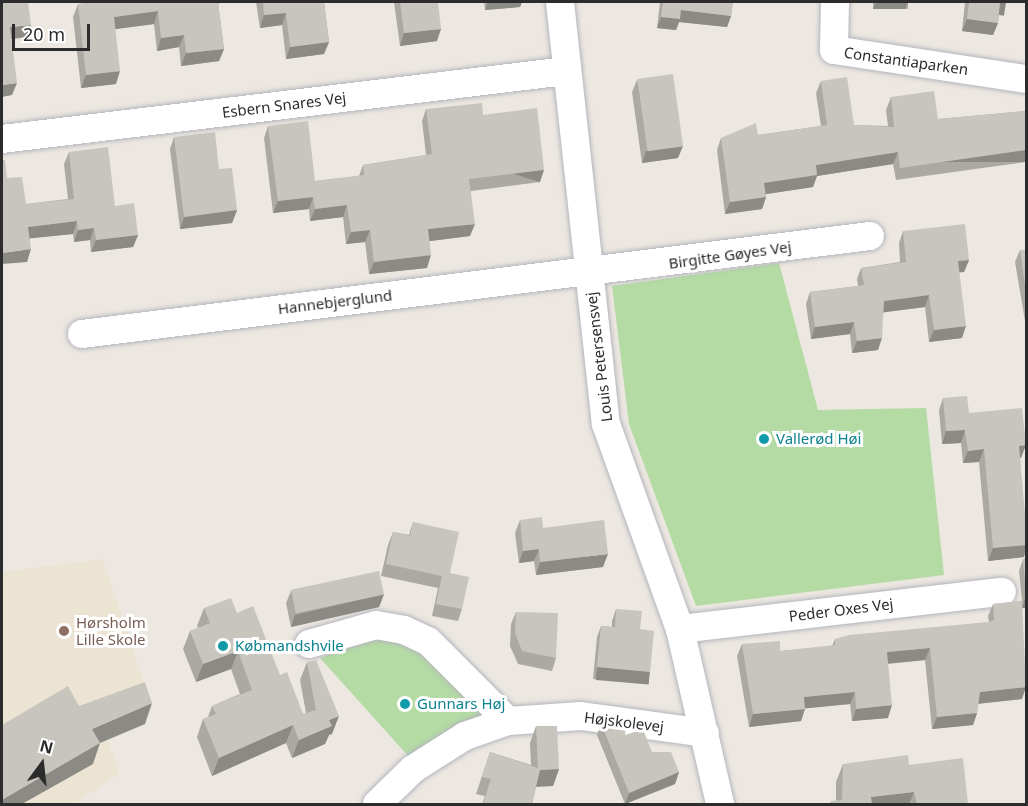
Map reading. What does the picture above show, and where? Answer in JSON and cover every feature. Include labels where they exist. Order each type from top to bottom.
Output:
[{"type":"street","name":"Louis Petersensvej","points":[[560,2],[606,424],[680,629],[720,804]]},
{"type":"street","name":"Constantiaparken","points":[[835,2],[834,50],[1026,79]]},
{"type":"street","name":"Esbern Snares Vej","points":[[2,139],[566,71]]},
{"type":"street","name":"Birgitte Gøyes Vej","points":[[589,274],[870,236]]},
{"type":"street","name":"Hannebjerglund","points":[[81,334],[562,273],[589,274]]},
{"type":"street","name":"Peder Oxes Vej","points":[[680,629],[1002,592]]},
{"type":"street","points":[[309,644],[376,625],[404,630],[428,641],[508,721]]},
{"type":"street","name":"Højskolevej","points":[[377,804],[413,769],[465,736],[508,721],[581,716],[705,733]]},
{"type":"shaded area","name":"Hørsholm Lille Skole","points":[[103,559],[147,691],[96,703],[119,774],[74,804],[2,804],[2,572]]},
{"type":"green space","points":[[779,263],[818,410],[926,408],[944,575],[696,606],[629,424],[612,286]]},
{"type":"green space","points":[[379,638],[422,649],[487,713],[410,758],[320,658]]},
{"type":"building","points":[[2,2],[28,2],[31,25],[10,27],[17,83],[2,85]]},
{"type":"building","points":[[218,2],[224,49],[186,53],[184,35],[161,38],[158,11],[114,17],[120,71],[86,75],[78,4]]},
{"type":"building","points":[[263,2],[324,2],[329,42],[290,47],[286,13],[264,15]]},
{"type":"building","points":[[400,2],[438,2],[441,29],[404,33]]},
{"type":"building","points":[[663,2],[733,2],[731,16],[681,10],[680,19],[661,17]]},
{"type":"building","points":[[969,2],[1000,2],[998,23],[967,19]]},
{"type":"building","points":[[673,74],[683,146],[648,151],[637,79]]},
{"type":"building","points":[[847,77],[854,125],[894,127],[891,97],[934,91],[938,119],[1026,111],[1026,150],[900,168],[898,152],[816,165],[817,175],[764,183],[766,197],[730,202],[721,138],[756,123],[758,135],[827,125],[821,81]]},
{"type":"building","points":[[482,103],[483,115],[537,108],[544,170],[469,179],[475,224],[428,229],[431,255],[374,262],[370,230],[351,232],[347,205],[315,209],[313,197],[278,201],[268,126],[308,121],[315,181],[364,175],[363,165],[432,154],[426,109]]},
{"type":"building","points":[[215,132],[219,169],[232,168],[237,210],[184,217],[174,137]]},
{"type":"building","points":[[108,147],[115,206],[134,203],[138,235],[96,240],[94,228],[78,230],[77,221],[28,227],[31,249],[2,253],[2,160],[5,160],[7,178],[22,177],[26,204],[74,199],[69,152]]},
{"type":"building","points":[[965,224],[969,260],[958,261],[966,326],[934,330],[929,295],[884,301],[882,338],[857,341],[854,322],[815,327],[810,292],[864,285],[861,268],[906,262],[903,231]]},
{"type":"building","points":[[1020,250],[1026,250],[1026,292]]},
{"type":"building","points":[[967,396],[969,413],[1022,408],[1026,445],[1019,446],[1026,545],[993,548],[984,449],[968,451],[965,430],[946,431],[943,398]]},
{"type":"building","points":[[542,517],[543,528],[604,520],[608,554],[540,562],[539,549],[523,551],[520,520]]},
{"type":"building","points":[[413,522],[459,532],[450,573],[469,577],[462,609],[436,604],[442,576],[386,564],[393,532],[410,536]]},
{"type":"building","points":[[1026,558],[1026,593],[1023,559]]},
{"type":"building","points":[[379,571],[384,594],[296,613],[291,590]]},
{"type":"building","points":[[231,598],[237,613],[253,606],[280,675],[287,672],[303,714],[316,710],[307,662],[316,660],[339,716],[329,720],[332,726],[299,740],[293,725],[219,758],[203,719],[216,714],[212,706],[252,690],[238,651],[203,664],[190,631],[210,623],[204,608]]},
{"type":"building","points":[[1022,601],[1026,687],[980,692],[977,713],[937,717],[930,648],[887,652],[892,705],[856,709],[855,692],[804,697],[805,709],[753,714],[742,644],[780,641],[780,651],[835,645],[835,639],[849,635],[989,622],[994,620],[993,604]]},
{"type":"building","points":[[616,609],[642,611],[640,629],[654,631],[650,672],[597,667],[601,626],[615,627]]},
{"type":"building","points":[[516,612],[558,613],[556,658],[522,651],[515,633]]},
{"type":"building","points":[[145,682],[152,703],[92,729],[100,743],[2,800],[2,725],[68,686],[79,706]]},
{"type":"building","points":[[601,723],[626,726],[625,735],[643,729],[652,752],[671,752],[679,772],[629,793]]},
{"type":"building","points":[[536,726],[557,726],[559,769],[540,770],[532,804],[483,804],[491,779],[482,777],[490,752],[538,768]]},
{"type":"building","points":[[908,755],[909,765],[963,758],[968,804],[917,804],[914,792],[871,797],[872,804],[831,804],[831,801],[842,800],[843,764]]},
{"type":"place","name":"Vallerød Høi","points":[[764,439]]},
{"type":"place","name":"Hørsholm Lille Skole","points":[[64,631]]},
{"type":"place","name":"Købmandshvile","points":[[223,646]]},
{"type":"place","name":"Gunnars Høj","points":[[405,704]]}]
